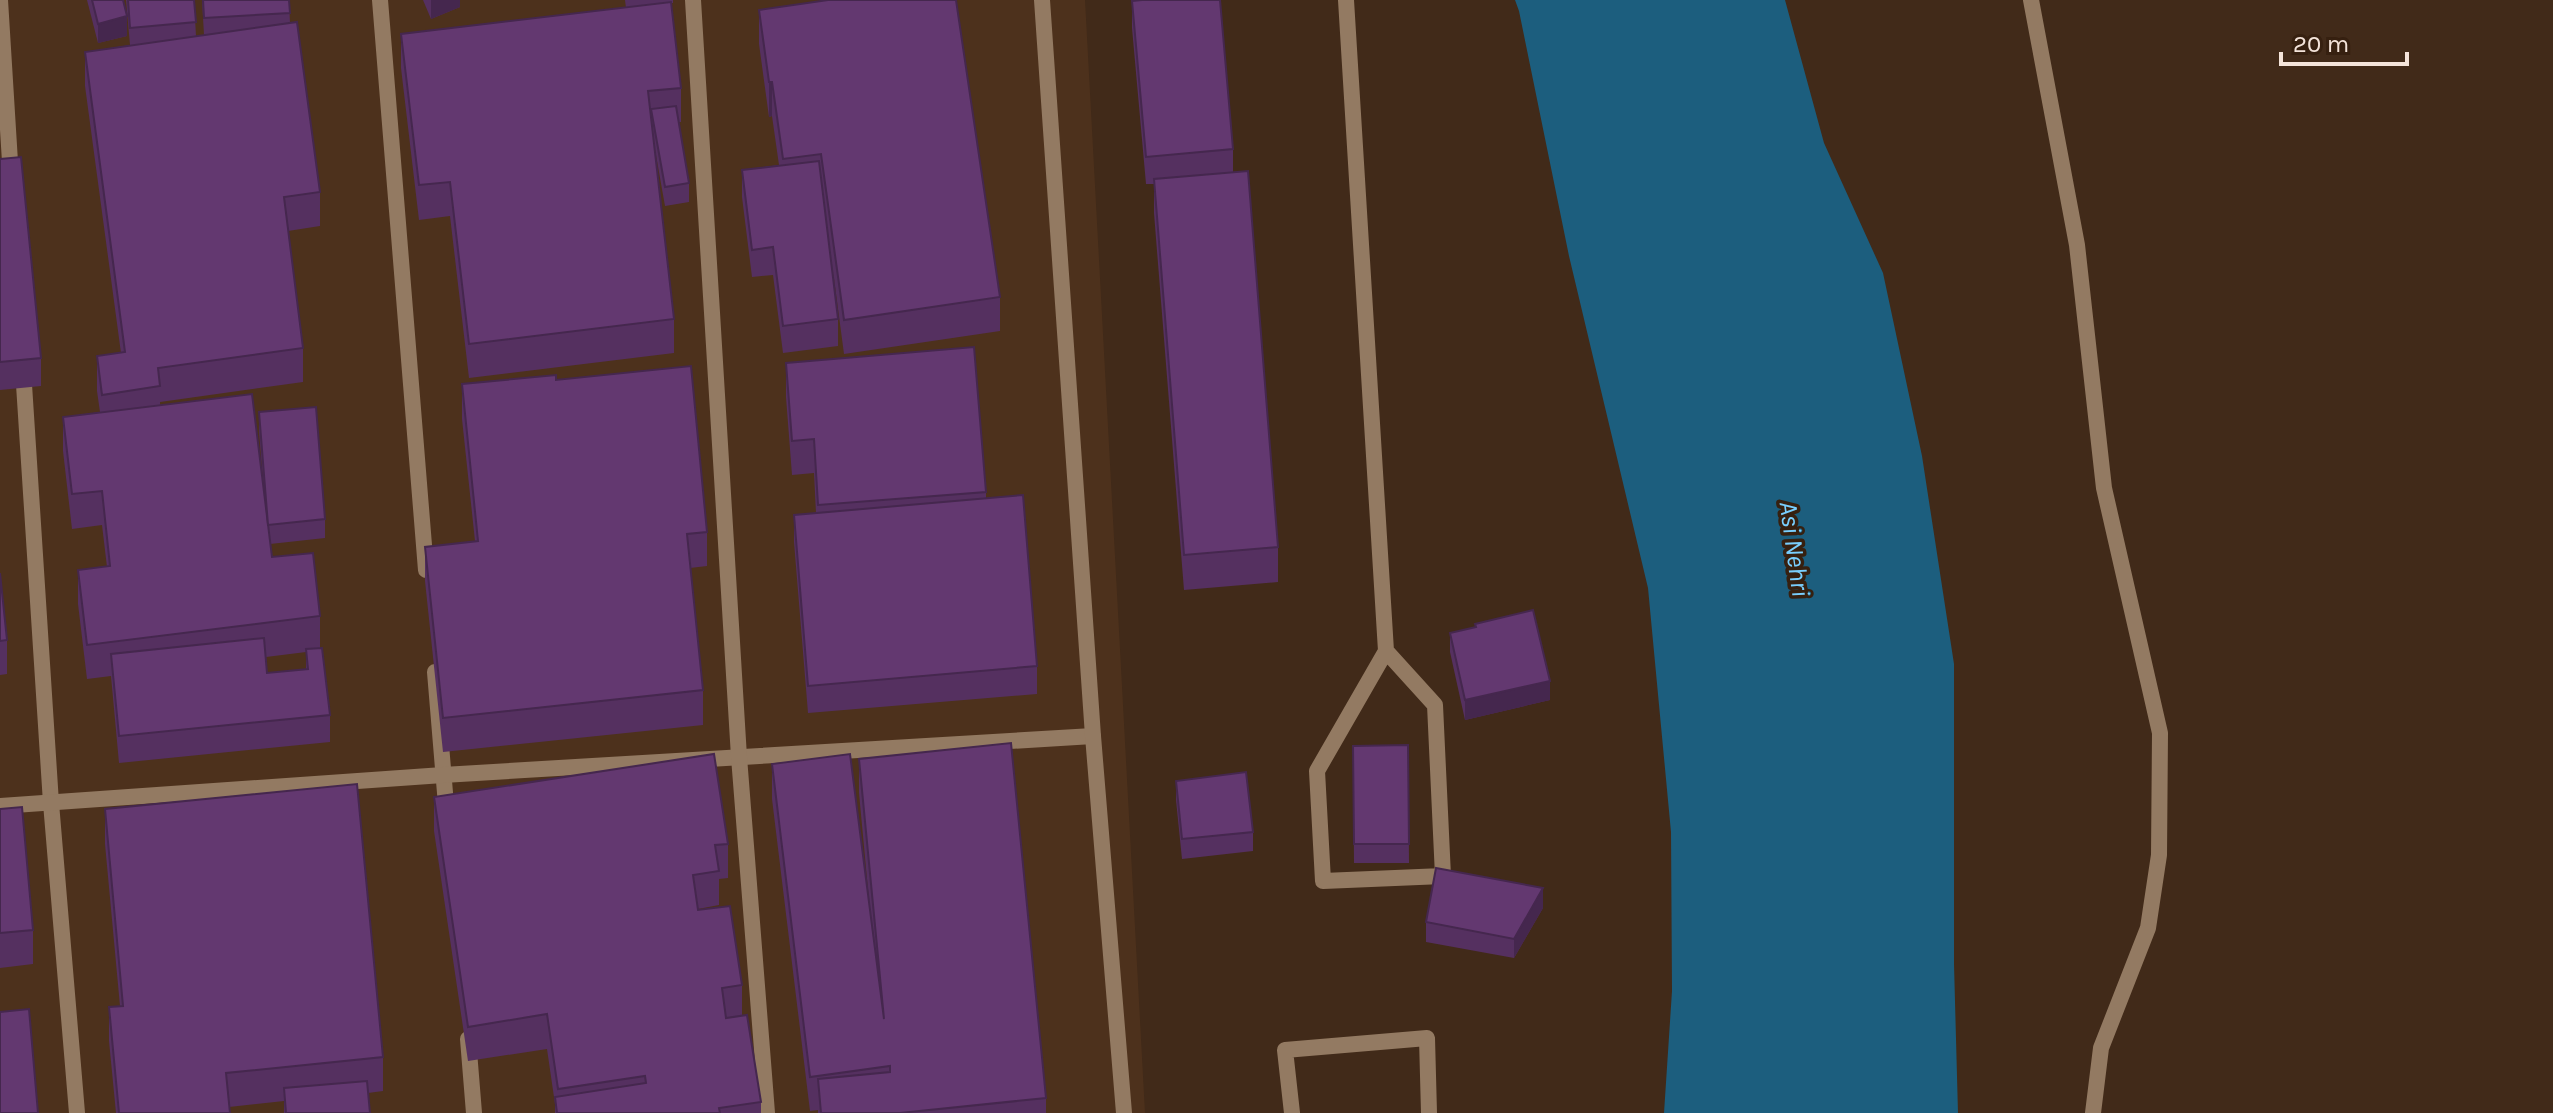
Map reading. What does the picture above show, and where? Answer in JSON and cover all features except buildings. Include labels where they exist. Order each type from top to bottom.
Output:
[{"type":"street","points":[[0,0],[2,82],[12,192]]},
{"type":"street","points":[[380,0],[428,585]]},
{"type":"street","points":[[693,0],[739,757],[767,1113]]},
{"type":"street","points":[[1042,0],[1093,736],[1124,1113]]},
{"type":"street","points":[[1346,0],[1386,651],[1317,771],[1323,881],[1443,876],[1435,705],[1386,651]]},
{"type":"street","points":[[2031,0],[2077,245],[2104,488],[2160,733],[2159,855],[2148,928],[2101,1048],[2093,1113]]},
{"type":"street","points":[[22,348],[51,803],[77,1113]]},
{"type":"street","points":[[433,648],[449,836]]},
{"type":"street","points":[[0,806],[443,775],[1093,736]]},
{"type":"street","points":[[466,1021],[474,1113]]},
{"type":"street","points":[[1292,1113],[1285,1050],[1427,1038],[1429,1113]]},
{"type":"shaded area","points":[[0,0],[1085,0],[1145,1113],[0,1113]]},
{"type":"water","name":"Asi Nehri","points":[[1515,0],[1785,0],[1824,143],[1883,273],[1922,456],[1954,664],[1954,964],[1958,1113],[1664,1113],[1672,991],[1671,832],[1648,588],[1569,256]]}]
